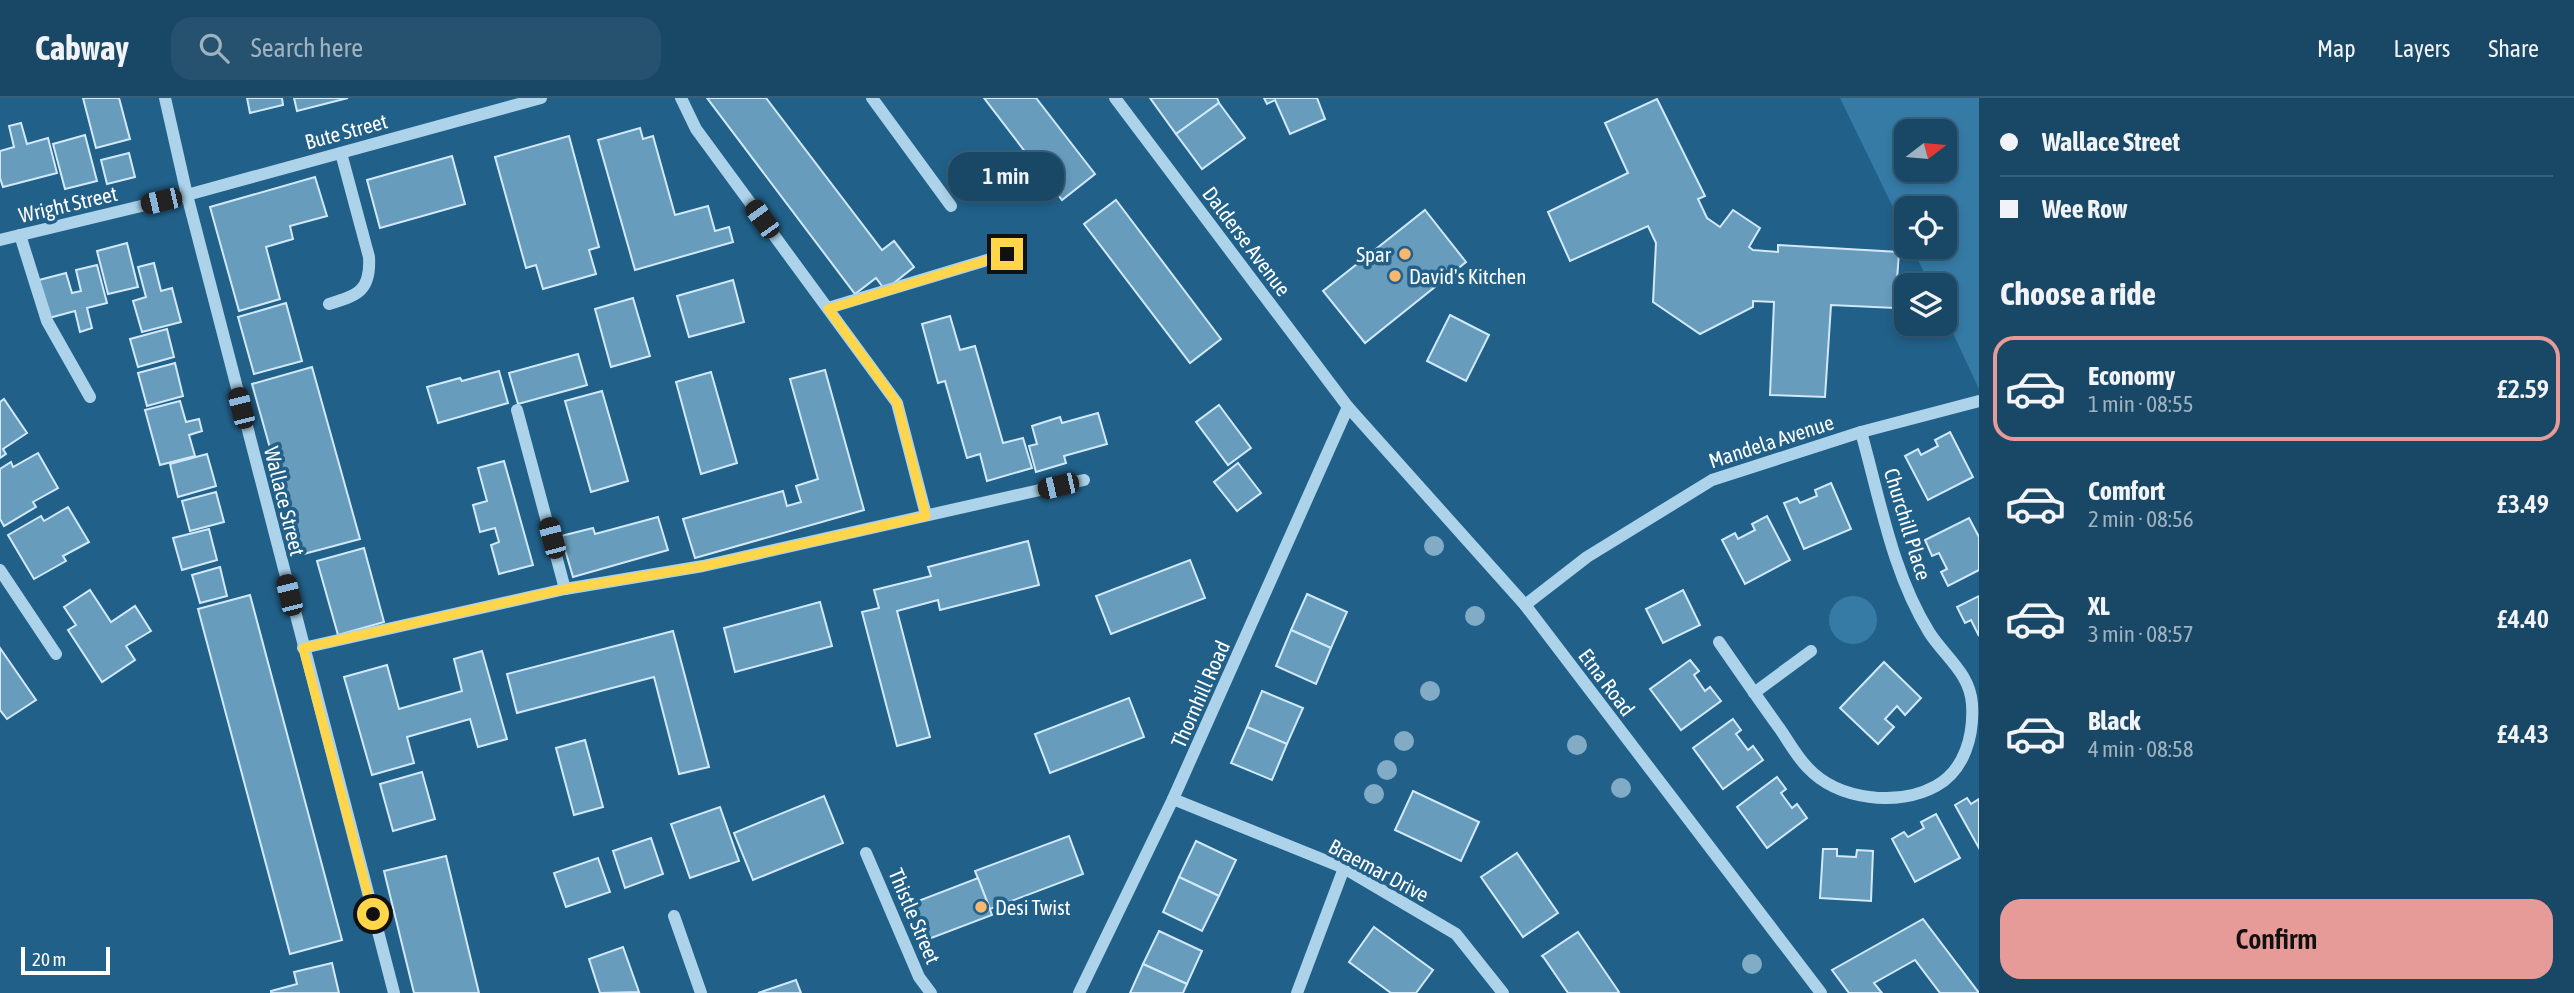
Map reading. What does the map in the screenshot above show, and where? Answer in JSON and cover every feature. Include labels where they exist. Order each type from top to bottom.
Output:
[{"type":"street","name":"Wallace Street","points":[[165,98],[187,195],[394,993]]},
{"type":"street","name":"Bute Street","points":[[187,195],[515,101],[541,98]]},
{"type":"street","points":[[681,98],[696,130],[897,403],[926,516]]},
{"type":"street","points":[[872,98],[951,206]]},
{"type":"street","name":"Dalderse Avenue","points":[[1115,98],[1348,407]]},
{"type":"street","points":[[328,304],[351,297],[363,289],[370,274],[369,257],[341,153]]},
{"type":"street","name":"Wright Street","points":[[0,240],[187,195]]},
{"type":"street","points":[[20,235],[47,321],[90,397]]},
{"type":"street","points":[[828,309],[1007,254]]},
{"type":"street","name":"Mandela Avenue","points":[[1525,606],[1587,557],[1712,480],[1861,432],[1979,401]]},
{"type":"street","name":"Etna Road","points":[[1348,407],[1525,606],[1821,993]]},
{"type":"street","name":"Thornhill Road","points":[[1079,993],[1173,799],[1348,407]]},
{"type":"street","points":[[517,410],[565,589]]},
{"type":"street","name":"Churchill Place","points":[[1719,642],[1808,769],[1839,789],[1870,798],[1898,798],[1923,793],[1945,781],[1962,760],[1972,733],[1972,700],[1959,668],[1930,634],[1901,578],[1861,432]]},
{"type":"street","points":[[303,648],[565,589],[704,566],[1084,480]]},
{"type":"street","points":[[0,570],[55,654]]},
{"type":"street","points":[[1754,692],[1811,651]]},
{"type":"street","name":"Braemar Drive","points":[[1173,799],[1344,868],[1456,934],[1503,993]]},
{"type":"street","name":"Thistle Street","points":[[866,853],[919,977],[931,993]]},
{"type":"street","points":[[1297,993],[1344,868]]},
{"type":"street","points":[[674,916],[701,993]]},
{"type":"shaded area","points":[[1840,98],[1979,98],[1979,389],[1954,336],[1957,336],[1957,273],[1924,273],[1918,259],[1957,259],[1957,196],[1894,196],[1894,209]]},
{"type":"shaded area","points":[[1853,596],[1870,603],[1877,620],[1870,637],[1853,644],[1836,637],[1829,620],[1836,603]]},
{"type":"building","points":[[83,98],[119,98],[130,139],[96,148]]},
{"type":"building","points":[[247,98],[282,98],[283,105],[250,113]]},
{"type":"building","points":[[294,98],[348,98],[297,111]]},
{"type":"building","points":[[707,98],[766,98],[882,250],[894,241],[914,267],[885,290],[876,278],[855,294]]},
{"type":"building","points":[[984,98],[1036,98],[1095,174],[1062,200]]},
{"type":"building","points":[[1150,98],[1217,98],[1219,103],[1176,134]]},
{"type":"building","points":[[1264,98],[1317,98],[1325,119],[1290,134],[1275,100],[1267,104]]},
{"type":"building","points":[[1657,99],[1705,196],[1698,199],[1707,218],[1720,227],[1733,210],[1760,228],[1749,247],[1753,250],[1778,252],[1778,245],[1894,252],[1894,259],[1898,259],[1898,273],[1894,273],[1894,308],[1831,305],[1825,397],[1770,395],[1774,302],[1753,301],[1753,307],[1700,334],[1653,302],[1656,243],[1648,226],[1570,261],[1548,212],[1628,173],[1605,123]]},
{"type":"building","points":[[1219,103],[1245,138],[1202,169],[1176,134]]},
{"type":"building","points":[[21,123],[27,144],[48,138],[57,173],[3,187],[0,178],[0,151],[14,147],[9,126]]},
{"type":"building","points":[[640,128],[643,139],[653,136],[675,215],[708,206],[715,231],[729,227],[733,242],[635,270],[598,140]]},
{"type":"building","points":[[85,135],[97,181],[65,189],[53,144]]},
{"type":"building","points":[[569,136],[599,247],[589,250],[596,274],[543,289],[536,265],[526,268],[495,157]]},
{"type":"building","points":[[129,153],[135,177],[107,184],[101,160]]},
{"type":"building","points":[[452,156],[465,204],[380,228],[367,180]]},
{"type":"building","points":[[315,177],[327,216],[290,226],[293,239],[266,247],[280,299],[239,311],[210,207]]},
{"type":"building","points":[[1116,200],[1221,339],[1190,363],[1084,224]]},
{"type":"building","name":"David's Kitchen","points":[[1425,210],[1466,262],[1365,343],[1323,291]]},
{"type":"building","points":[[127,243],[138,287],[108,294],[97,251]]},
{"type":"building","points":[[154,263],[161,291],[172,288],[181,322],[142,332],[133,301],[146,297],[138,267]]},
{"type":"building","points":[[97,265],[107,303],[87,308],[92,328],[80,332],[75,311],[49,318],[39,280],[66,273],[72,293],[81,291],[76,270]]},
{"type":"building","points":[[733,280],[744,322],[689,337],[677,296]]},
{"type":"building","points":[[633,298],[650,356],[611,367],[595,309]]},
{"type":"building","points":[[286,303],[302,361],[254,374],[238,317]]},
{"type":"building","points":[[1450,315],[1489,335],[1466,381],[1427,361]]},
{"type":"building","points":[[950,316],[960,350],[975,346],[1003,443],[1023,438],[1032,468],[987,481],[980,454],[967,458],[945,381],[938,383],[922,324]]},
{"type":"building","points":[[167,329],[174,357],[138,367],[130,339]]},
{"type":"building","points":[[578,354],[587,385],[518,404],[509,373]]},
{"type":"building","points":[[175,363],[183,396],[147,406],[138,373]]},
{"type":"building","points":[[312,367],[360,539],[300,555],[252,384]]},
{"type":"building","points":[[825,370],[864,510],[695,558],[683,519],[783,491],[787,506],[801,502],[796,486],[818,479],[790,379]]},
{"type":"building","points":[[499,371],[508,403],[438,423],[427,387]]},
{"type":"building","points":[[711,372],[737,463],[701,474],[676,382]]},
{"type":"building","points":[[602,391],[628,481],[591,492],[565,401]]},
{"type":"building","points":[[4,399],[27,433],[3,449],[6,454],[0,458],[0,402]]},
{"type":"building","points":[[180,401],[186,422],[199,419],[202,431],[189,435],[195,456],[160,465],[145,410]]},
{"type":"building","points":[[1219,405],[1251,448],[1228,465],[1196,422]]},
{"type":"building","points":[[1098,413],[1107,444],[1064,456],[1066,463],[1036,472],[1029,446],[1037,444],[1032,426],[1060,417],[1062,423]]},
{"type":"building","points":[[1950,432],[1973,477],[1928,500],[1905,456],[1918,449],[1921,455],[1938,446],[1935,440]]},
{"type":"building","points":[[38,453],[58,488],[33,502],[36,507],[4,526],[0,519],[0,469],[11,462],[13,467]]},
{"type":"building","points":[[207,454],[216,486],[178,497],[170,464]]},
{"type":"building","points":[[504,461],[533,565],[499,574],[491,545],[499,542],[495,528],[480,532],[473,505],[487,501],[478,468]]},
{"type":"building","points":[[1238,463],[1261,493],[1237,511],[1214,482]]},
{"type":"building","points":[[1831,483],[1851,529],[1804,549],[1784,503],[1797,498],[1800,503],[1817,496],[1815,490]]},
{"type":"building","points":[[216,492],[224,522],[190,531],[182,501]]},
{"type":"building","points":[[68,507],[89,542],[63,556],[66,561],[34,579],[8,535],[41,516],[44,521]]},
{"type":"building","points":[[1767,516],[1790,560],[1745,584],[1722,540],[1735,533],[1738,539],[1755,530],[1752,524]]},
{"type":"building","points":[[658,517],[668,550],[573,577],[561,536],[593,528],[595,534]]},
{"type":"building","points":[[1969,518],[1979,537],[1979,570],[1948,586],[1941,572],[1947,569],[1939,553],[1932,556],[1925,540]]},
{"type":"building","points":[[209,529],[217,560],[182,570],[173,538]]},
{"type":"building","points":[[1028,541],[1039,585],[940,610],[938,600],[897,611],[930,737],[897,746],[862,612],[879,608],[874,590],[931,576],[928,567]]},
{"type":"building","points":[[364,548],[384,622],[338,635],[317,561]]},
{"type":"building","points":[[1190,560],[1205,598],[1111,634],[1096,596]]},
{"type":"building","points":[[220,567],[227,596],[200,603],[192,575]]},
{"type":"building","points":[[90,590],[111,622],[135,606],[151,631],[126,646],[135,660],[102,682],[68,630],[76,625],[64,607]]},
{"type":"building","points":[[1683,590],[1700,625],[1663,643],[1646,609]]},
{"type":"building","points":[[1307,594],[1347,612],[1331,648],[1291,630]]},
{"type":"building","points":[[250,595],[342,940],[290,954],[198,609]]},
{"type":"building","points":[[1979,596],[1979,636],[1971,620],[1965,623],[1957,607]]},
{"type":"building","points":[[820,602],[832,646],[735,672],[724,628]]},
{"type":"building","points":[[1291,630],[1331,648],[1316,684],[1276,666]]},
{"type":"building","points":[[673,631],[709,767],[679,774],[654,677],[517,713],[507,674]]},
{"type":"building","points":[[0,648],[36,700],[7,719],[0,710]]},
{"type":"building","points":[[482,651],[507,739],[478,747],[470,719],[407,737],[414,763],[372,775],[344,677],[387,665],[399,709],[462,691],[454,659]]},
{"type":"building","points":[[1690,660],[1699,671],[1694,675],[1705,691],[1710,687],[1721,701],[1681,730],[1650,689]]},
{"type":"building","points":[[1884,662],[1921,698],[1905,715],[1897,706],[1885,719],[1894,727],[1878,744],[1840,708]]},
{"type":"building","points":[[1262,691],[1303,708],[1287,744],[1247,727]]},
{"type":"building","points":[[1129,698],[1144,737],[1050,773],[1035,734]]},
{"type":"building","points":[[1733,719],[1741,730],[1736,734],[1748,750],[1753,746],[1763,760],[1723,789],[1693,748]]},
{"type":"building","points":[[1247,727],[1287,744],[1272,780],[1231,763]]},
{"type":"building","points":[[585,740],[603,807],[574,815],[556,748]]},
{"type":"building","points":[[422,772],[435,819],[393,831],[380,784]]},
{"type":"building","points":[[1777,777],[1786,789],[1781,793],[1792,808],[1797,804],[1807,818],[1767,848],[1737,807]]},
{"type":"building","points":[[1413,791],[1479,822],[1461,861],[1395,830]]},
{"type":"building","points":[[824,796],[843,843],[753,880],[734,833]]},
{"type":"building","points":[[1967,798],[1971,804],[1979,799],[1979,848],[1955,805]]},
{"type":"building","points":[[720,807],[739,861],[690,878],[671,824]]},
{"type":"building","points":[[1936,814],[1960,858],[1915,882],[1892,839],[1904,832],[1908,837],[1924,828],[1921,822]]},
{"type":"building","points":[[1069,836],[1083,874],[990,909],[975,871]]},
{"type":"building","points":[[651,838],[663,874],[625,888],[613,851]]},
{"type":"building","points":[[1196,841],[1236,860],[1219,896],[1179,877]]},
{"type":"building","points":[[1823,849],[1837,849],[1837,856],[1856,857],[1857,850],[1873,851],[1871,901],[1820,898]]},
{"type":"building","points":[[1517,853],[1558,913],[1523,937],[1481,877]]},
{"type":"building","points":[[446,856],[479,993],[414,993],[384,871]]},
{"type":"building","points":[[598,858],[610,892],[566,907],[554,873]]},
{"type":"building","points":[[1179,877],[1219,896],[1202,931],[1163,912]]},
{"type":"building","points":[[978,878],[992,915],[926,940],[913,903]]},
{"type":"building","points":[[1923,919],[1979,993],[1940,993],[1915,960],[1874,983],[1882,993],[1849,993],[1832,970]]},
{"type":"building","points":[[1374,927],[1433,970],[1416,993],[1391,993],[1349,962]]},
{"type":"building","points":[[1159,931],[1202,951],[1187,984],[1143,964]]},
{"type":"building","points":[[1578,932],[1619,992],[1568,993],[1542,956]]},
{"type":"building","points":[[623,947],[639,992],[600,993],[589,959]]},
{"type":"building","points":[[332,963],[339,993],[271,993],[297,984],[294,972]]},
{"type":"building","points":[[1143,964],[1187,984],[1183,993],[1130,993]]},
{"type":"building","points":[[796,980],[801,993],[758,993]]},
{"type":"place","name":"Spar","points":[[1405,254]]},
{"type":"place","name":"David's Kitchen","points":[[1395,276]]},
{"type":"place","name":"Desi Twist","points":[[981,907]]},
{"type":"route","points":[[373,914],[303,648],[565,589],[704,566],[926,516],[897,403],[828,309],[1007,254]]}]
